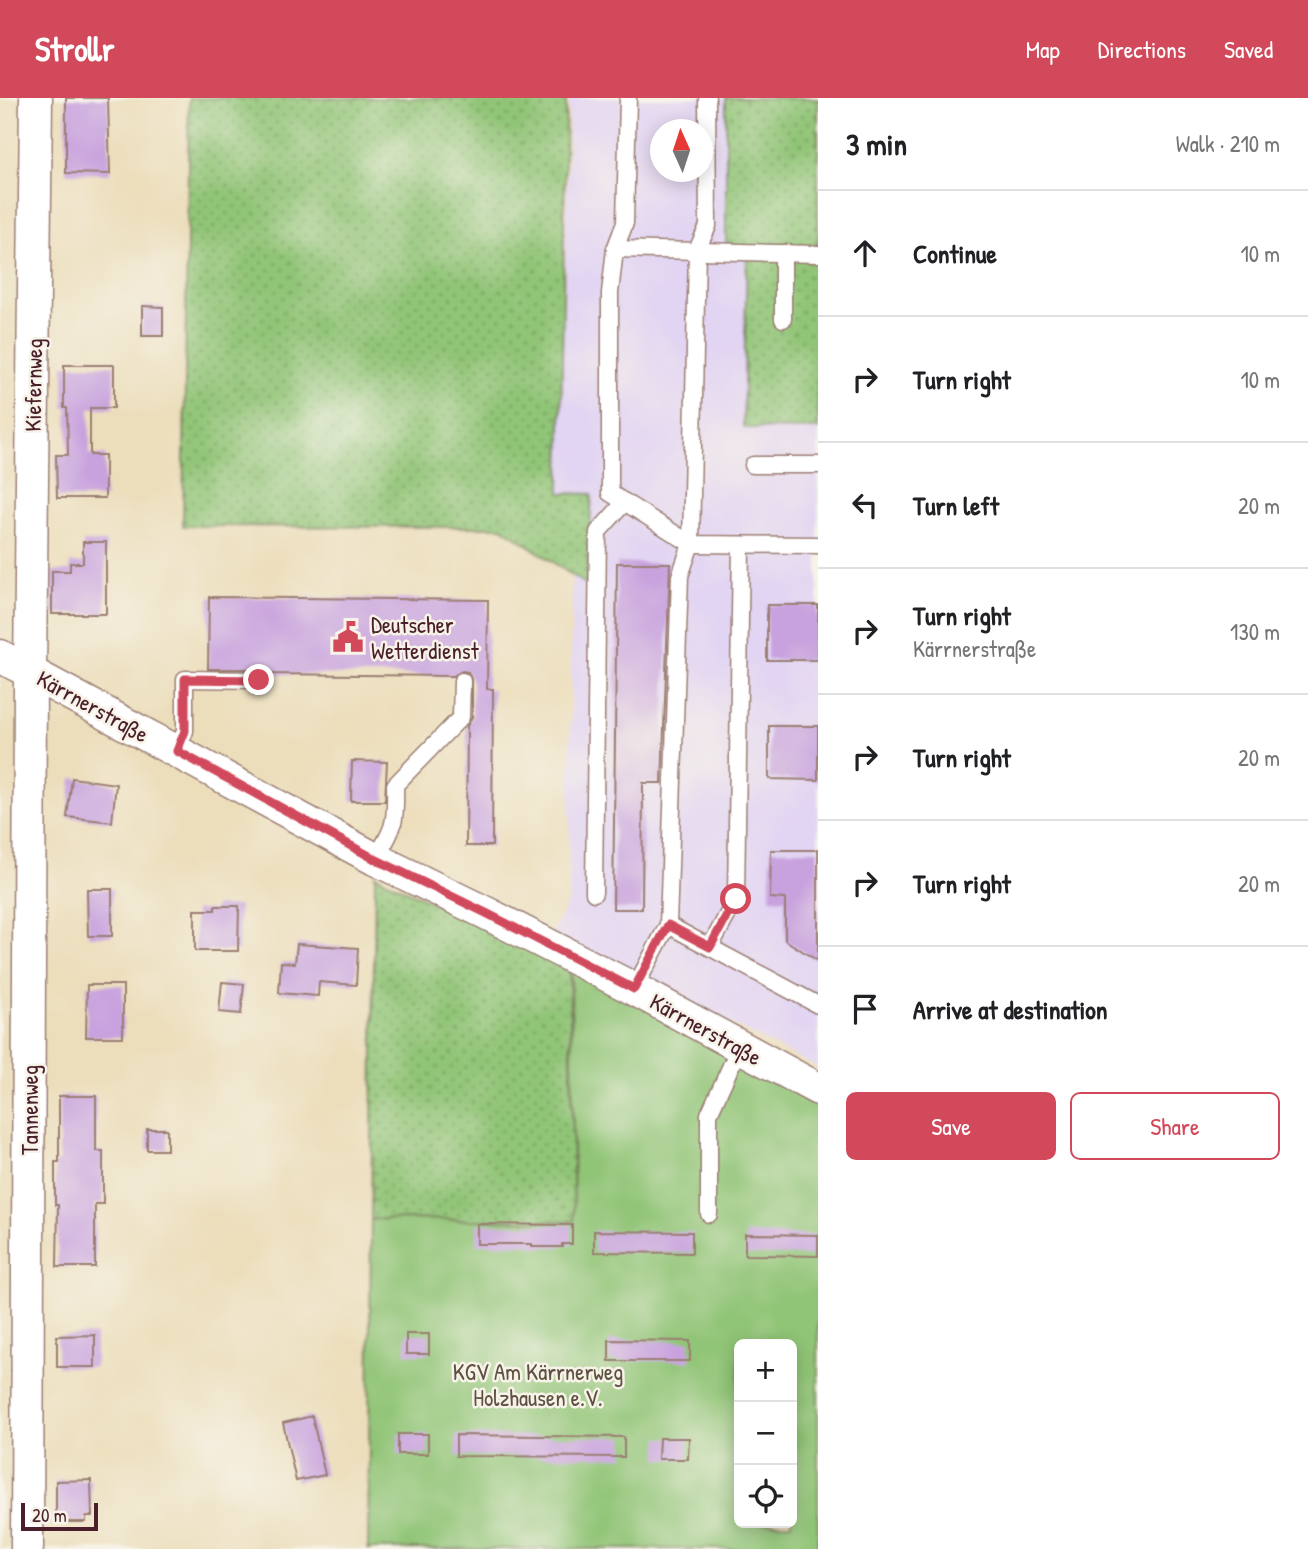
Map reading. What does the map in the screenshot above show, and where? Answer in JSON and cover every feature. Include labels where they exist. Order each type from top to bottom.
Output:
[{"type":"street","name":"Kiefernweg","points":[[30,671],[36,98]]},
{"type":"street","name":"Kärrnerstraße","points":[[0,656],[375,859],[634,989],[818,1089]]},
{"type":"street","name":"Tannenweg","points":[[27,1549],[30,671]]},
{"type":"lane","points":[[628,98],[625,223],[615,249],[610,293],[610,493],[691,544],[818,545]]},
{"type":"lane","points":[[634,989],[668,925],[680,576],[691,544],[697,250],[708,226],[707,98]]},
{"type":"lane","points":[[615,249],[818,254]]},
{"type":"lane","points":[[783,253],[783,319]]},
{"type":"lane","points":[[753,465],[818,465]]},
{"type":"lane","points":[[594,894],[598,532],[625,502]]},
{"type":"lane","points":[[710,947],[736,899],[741,545]]},
{"type":"lane","points":[[177,751],[185,731],[185,679],[259,680]]},
{"type":"lane","points":[[375,859],[391,834],[395,820],[395,785],[461,717],[462,681]]},
{"type":"lane","points":[[668,925],[818,1005]]},
{"type":"lane","points":[[709,1214],[709,1114],[739,1048]]},
{"type":"shaded area","points":[[569,98],[818,98],[818,1068],[552,934],[569,899],[572,574],[560,494]]},
{"type":"green space","points":[[189,98],[566,98],[560,493],[592,494],[586,585],[502,527],[183,526]]},
{"type":"green space","points":[[726,98],[818,98],[818,429],[743,428],[747,253],[726,243]]},
{"type":"green space","points":[[375,875],[569,968],[574,1221],[371,1219]]},
{"type":"green space","name":"KGV Am Kärrnerweg Holzhausen e.V.","points":[[571,964],[818,1100],[818,1549],[368,1549],[371,1219],[574,1221]]},
{"type":"building","points":[[66,98],[108,98],[110,174],[66,173]]},
{"type":"building","points":[[142,306],[163,307],[163,336],[142,336]]},
{"type":"building","points":[[64,365],[114,365],[114,408],[90,408],[90,455],[105,455],[105,498],[57,498],[56,455],[68,455]]},
{"type":"building","points":[[83,542],[106,542],[106,614],[52,614],[52,571],[70,571],[70,563],[83,563]]},
{"type":"building","points":[[617,563],[670,563],[662,783],[643,783],[642,909],[613,909]]},
{"type":"building","name":"Deutscher Wetterdienst","points":[[209,597],[488,600],[487,689],[493,689],[492,846],[466,846],[467,726],[472,717],[472,681],[468,672],[462,671],[453,676],[267,674],[259,669],[208,669]]},
{"type":"building","points":[[767,605],[818,605],[818,660],[767,660]]},
{"type":"building","points":[[769,726],[818,726],[818,780],[769,779]]},
{"type":"building","points":[[352,761],[387,762],[385,801],[351,801]]},
{"type":"building","points":[[72,778],[116,784],[112,822],[67,817]]},
{"type":"building","points":[[771,850],[818,850],[818,961],[785,940],[785,899],[770,898]]},
{"type":"building","points":[[87,889],[112,889],[112,936],[88,936]]},
{"type":"building","points":[[215,906],[239,906],[238,951],[195,951],[195,910],[215,910]]},
{"type":"building","points":[[297,944],[358,948],[356,985],[319,982],[318,996],[279,993],[281,962],[295,963]]},
{"type":"building","points":[[222,982],[244,984],[241,1014],[219,1012]]},
{"type":"building","points":[[87,985],[123,985],[123,1037],[86,1037]]},
{"type":"building","points":[[59,1096],[96,1096],[96,1151],[103,1151],[103,1204],[95,1204],[95,1267],[57,1267],[58,1205],[55,1205],[55,1162],[59,1162]]},
{"type":"building","points":[[147,1129],[167,1129],[167,1150],[147,1150]]},
{"type":"building","points":[[477,1224],[572,1225],[572,1244],[562,1244],[562,1247],[532,1247],[532,1244],[477,1244]]},
{"type":"building","points":[[594,1231],[692,1232],[692,1253],[594,1252]]},
{"type":"building","points":[[745,1234],[818,1235],[818,1256],[745,1255]]},
{"type":"building","points":[[406,1334],[429,1334],[429,1354],[406,1354]]},
{"type":"building","points":[[95,1335],[95,1367],[57,1367],[57,1336]]},
{"type":"building","points":[[609,1340],[690,1341],[690,1361],[609,1361]]},
{"type":"building","points":[[312,1416],[325,1475],[296,1481],[283,1423]]},
{"type":"building","points":[[398,1434],[428,1434],[428,1454],[398,1454]]},
{"type":"building","points":[[456,1435],[624,1437],[624,1457],[456,1456]]},
{"type":"building","points":[[659,1438],[689,1438],[688,1459],[658,1459]]},
{"type":"building","points":[[91,1480],[92,1516],[86,1516],[86,1522],[63,1522],[62,1516],[56,1516],[56,1481]]},
{"type":"place","name":"Deutscher Wetterdienst","points":[[348,637]]},
{"type":"route","points":[[259,680],[185,679],[185,731],[177,751],[375,859],[634,989],[668,925],[710,947],[736,899]]}]
